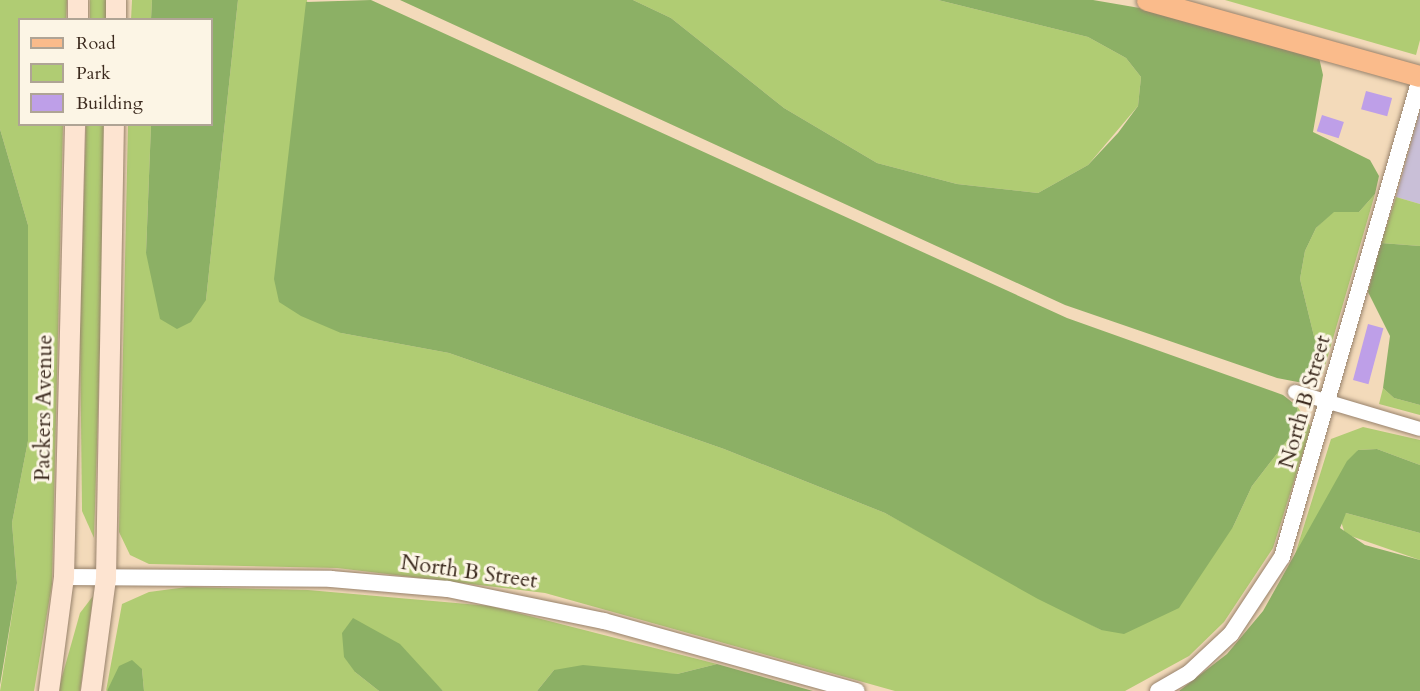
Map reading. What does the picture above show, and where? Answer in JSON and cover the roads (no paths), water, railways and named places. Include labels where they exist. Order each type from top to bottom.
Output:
[{"type":"main road","points":[[78,0],[78,18]]},
{"type":"main road","points":[[116,0],[116,18]]},
{"type":"main road","points":[[1148,0],[1200,5],[1420,64]]},
{"type":"main road","points":[[1200,5],[1420,78]]},
{"type":"main road","name":"Packers Avenue","points":[[49,691],[64,577],[75,126]]},
{"type":"main road","points":[[92,691],[106,578],[114,126]]},
{"type":"street","name":"North B Street","points":[[1158,691],[1209,657],[1267,585],[1295,524],[1420,78]]},
{"type":"street","points":[[1295,392],[1420,429]]},
{"type":"street","name":"North B Street","points":[[64,577],[331,579],[448,589],[604,621],[856,691]]}]
